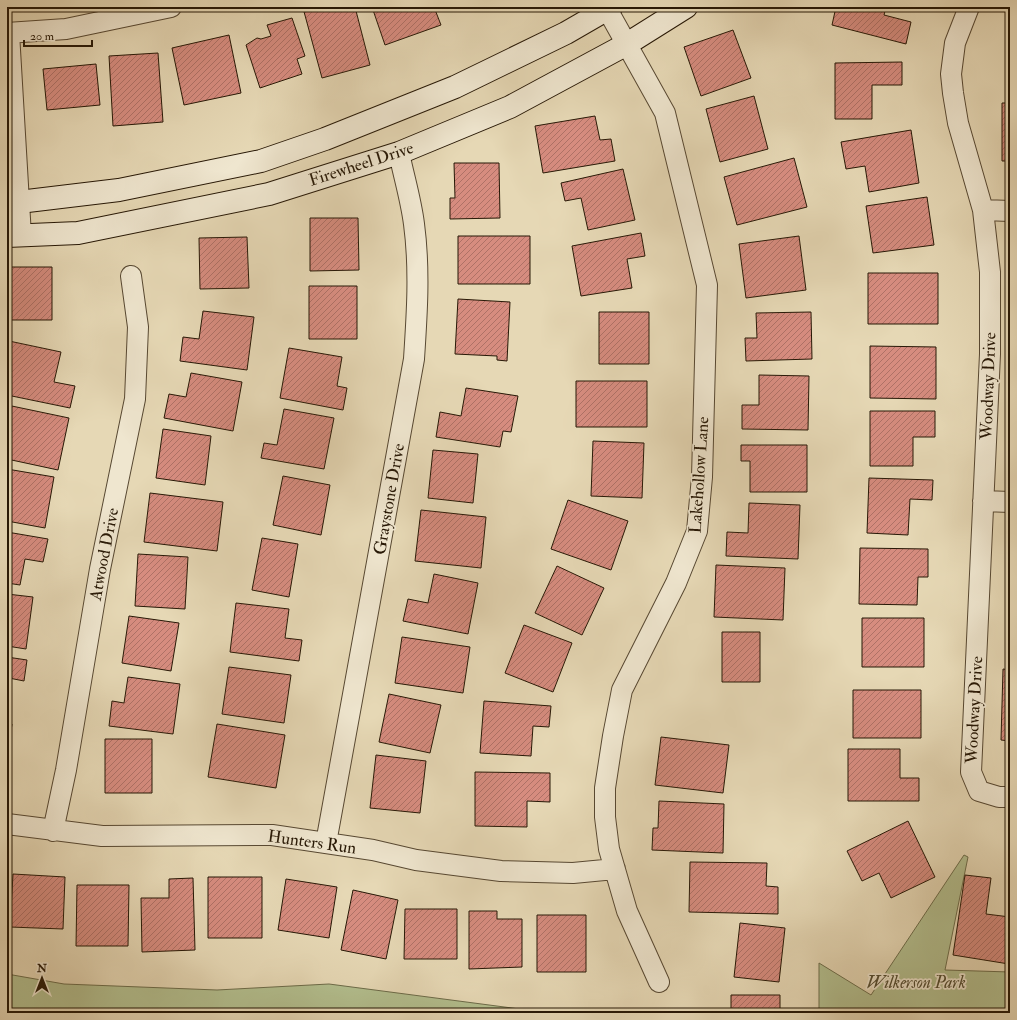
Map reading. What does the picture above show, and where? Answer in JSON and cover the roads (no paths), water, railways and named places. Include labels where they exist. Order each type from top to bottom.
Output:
[{"type":"street","points":[[14,236],[8,33],[66,28],[171,7]]},
{"type":"street","name":"Firewheel Drive","points":[[14,236],[78,233],[268,194],[399,153],[510,107],[628,44],[686,7]]},
{"type":"street","name":"Woodway Drive","points":[[969,7],[955,43],[951,74],[958,123],[983,210],[990,272],[990,354],[971,772],[979,792],[999,797],[1010,797]]},
{"type":"street","name":"Firewheel Drive","points":[[13,202],[119,190],[261,161],[325,139],[455,87],[566,33],[609,8]]},
{"type":"street","name":"Lakehollow Lane","points":[[609,8],[665,113],[706,285],[702,477],[697,531],[676,583],[622,690],[605,788],[605,817],[609,849],[627,910],[659,982]]},
{"type":"street","name":"Graystone Drive","points":[[326,843],[414,359],[417,310],[416,247],[410,201],[399,153]]},
{"type":"street","points":[[983,210],[1010,211]]},
{"type":"street","name":"Atwood Drive","points":[[53,831],[66,770],[100,569],[135,399],[138,327],[131,276]]},
{"type":"street","points":[[983,501],[1010,502]]},
{"type":"street","name":"Hunters Run","points":[[7,824],[102,836],[272,835],[373,850],[416,860],[500,871],[573,873],[615,869]]},
{"type":"park label","name":"Wilkerson Park","points":[[916,982]]}]
